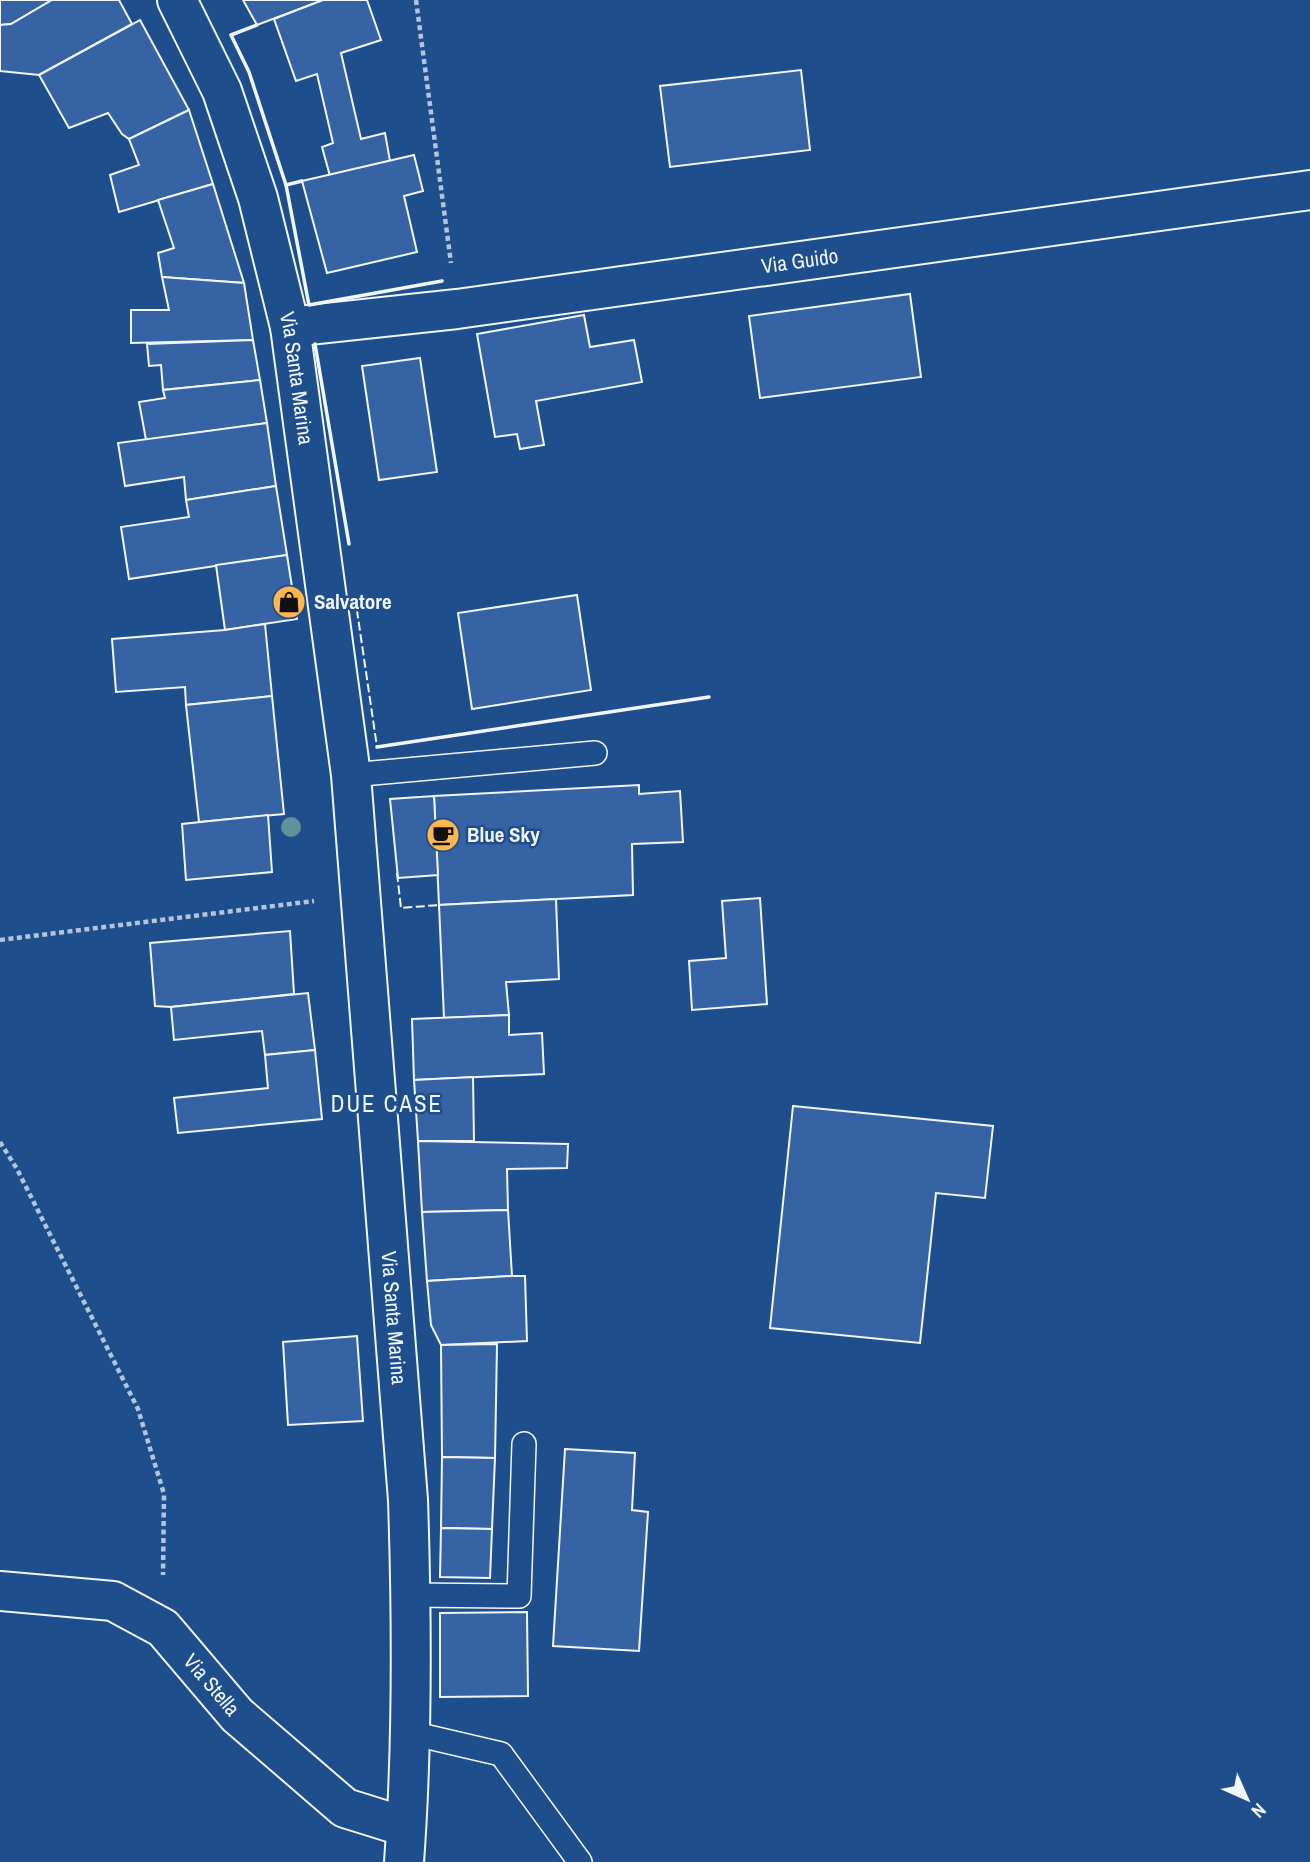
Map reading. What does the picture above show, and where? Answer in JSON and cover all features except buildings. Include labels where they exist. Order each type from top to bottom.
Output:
[{"type":"street","name":"Via Santa Marina","points":[[177,0],[222,91],[258,198],[290,327],[351,775],[408,1500],[411,1732],[405,1844]]},
{"type":"street","name":"Via Guido","points":[[290,327],[457,309],[1310,190]]},
{"type":"street","name":"Via Stella","points":[[0,1591],[113,1601],[163,1628],[237,1715],[345,1808],[405,1844]]},
{"type":"lane","points":[[351,775],[594,753]]},
{"type":"lane","points":[[411,1595],[519,1596],[524,1444]]},
{"type":"lane","points":[[411,1732],[501,1754],[580,1862]]},
{"type":"path","points":[[416,0],[457,309]]},
{"type":"path","points":[[0,940],[360,895]]},
{"type":"path","points":[[0,1142],[17,1169],[138,1409],[164,1494],[163,1628]]},
{"type":"fence","points":[[355,597],[377,747]]},
{"type":"fence","points":[[397,873],[401,908],[439,905]]},
{"type":"wall","points":[[257,25],[231,35],[249,72],[286,185],[302,181]]},
{"type":"wall","points":[[286,185],[309,305],[442,281]]},
{"type":"wall","points":[[315,344],[349,544]]},
{"type":"wall","points":[[377,747],[709,697]]},
{"type":"place","name":"Salvatore","points":[[289,602]]},
{"type":"place","name":"Blue Sky","points":[[443,835]]},
{"type":"district","name":"DUE CASE","points":[[387,1104]]}]
